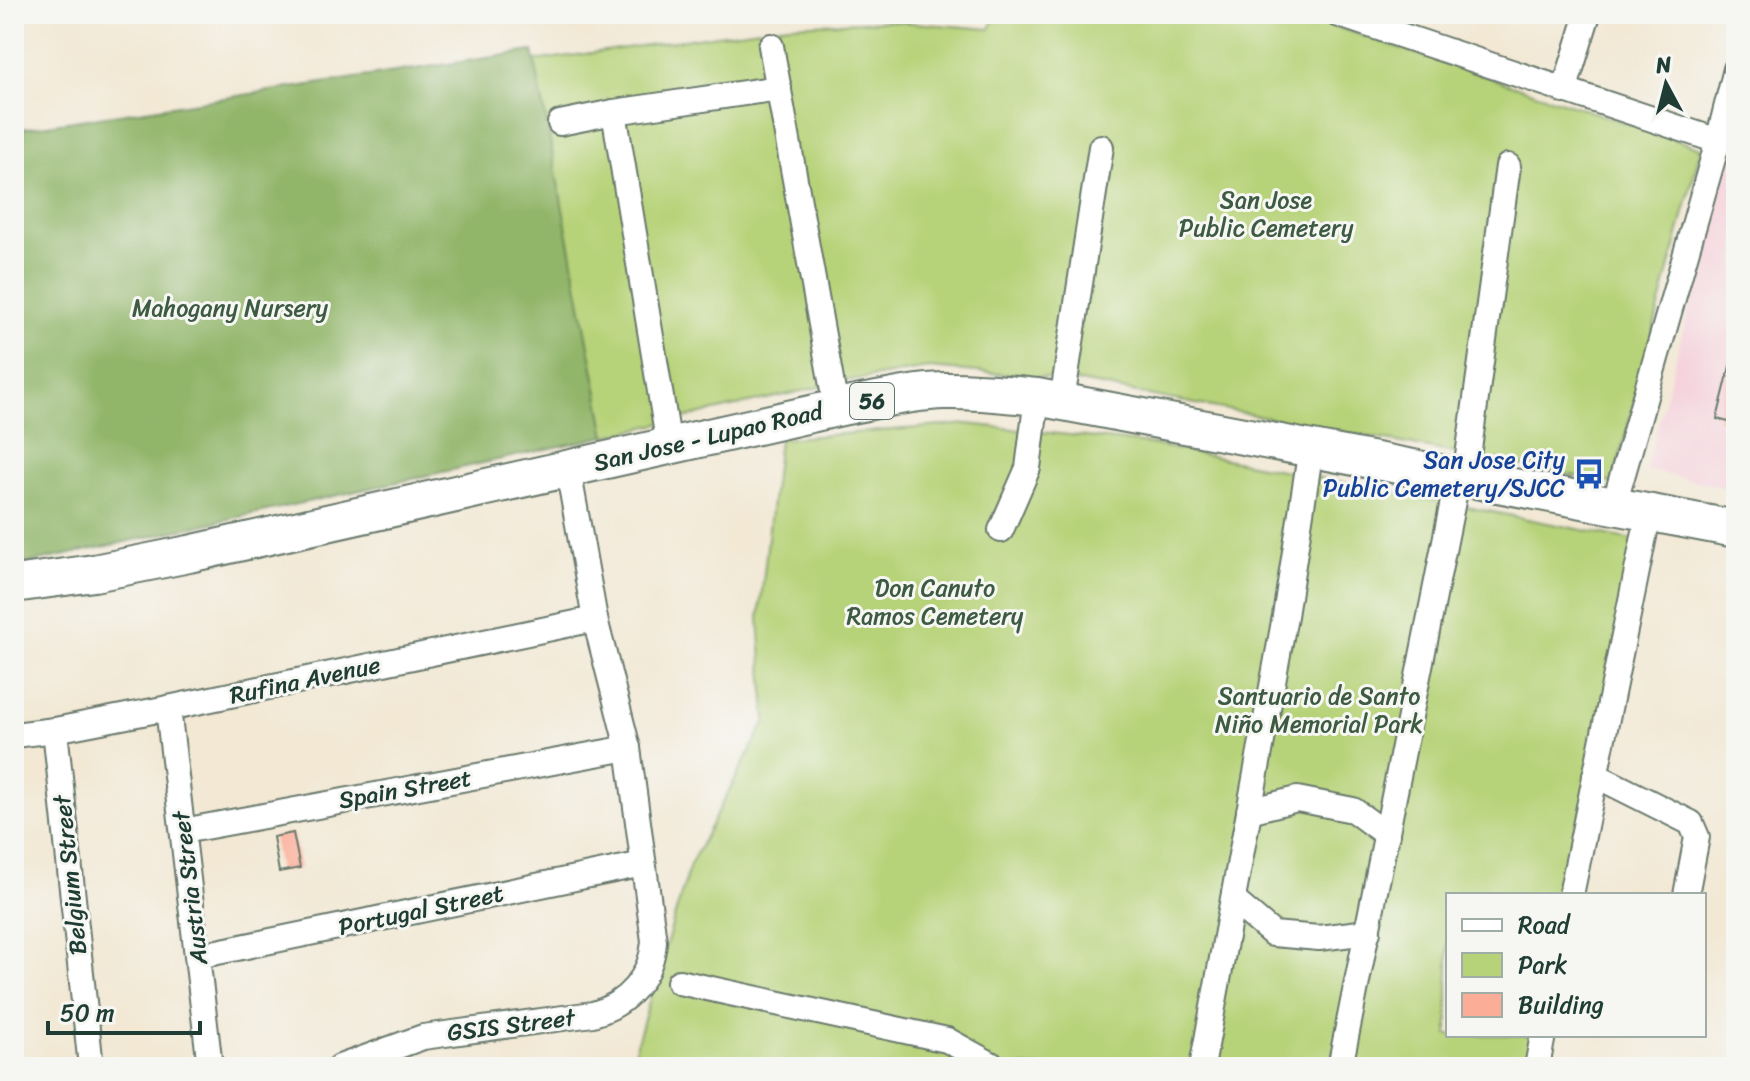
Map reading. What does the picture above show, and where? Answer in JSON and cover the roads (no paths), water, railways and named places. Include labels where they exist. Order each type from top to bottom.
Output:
[{"type":"highway","name":"San Jose - Lupao Road","points":[[14,584],[94,573],[189,554],[836,408],[942,391],[988,392],[1049,399],[1736,529]]},
{"type":"street","points":[[1337,14],[1718,141]]},
{"type":"street","points":[[1564,91],[1588,14]]},
{"type":"street","points":[[771,46],[836,408]]},
{"type":"street","points":[[1571,893],[1595,775],[1632,508],[1736,69]]},
{"type":"street","points":[[560,123],[779,88]]},
{"type":"street","points":[[614,112],[669,446]]},
{"type":"street","points":[[1001,530],[1028,468],[1049,399],[1079,278],[1101,147]]},
{"type":"street","points":[[1340,1067],[1461,477],[1508,166]]},
{"type":"street","points":[[1202,1067],[1285,616],[1311,448]]},
{"type":"street","points":[[568,469],[595,619],[628,748],[643,864]]},
{"type":"street","name":"Rufina Avenue","points":[[14,735],[168,708],[595,619]]},
{"type":"street","name":"Austria Street","points":[[168,708],[210,1067]]},
{"type":"street","name":"Belgium Street","points":[[55,730],[91,1067]]},
{"type":"street","name":"Spain Street","points":[[183,831],[628,748]]},
{"type":"street","points":[[1595,775],[1691,823],[1697,837],[1686,893]]},
{"type":"street","points":[[1249,811],[1297,799],[1353,810],[1387,835]]},
{"type":"street","name":"GSIS Street","points":[[340,1067],[423,1037],[578,1017],[606,1011],[626,998],[649,967],[653,948],[643,864]]},
{"type":"street","name":"Portugal Street","points":[[198,956],[643,864]]},
{"type":"street","points":[[1233,900],[1273,934],[1319,938],[1368,932]]},
{"type":"street","points":[[679,982],[947,1040],[996,1067]]},
{"type":"street","points":[[1537,1067],[1543,1037]]},
{"type":"place","name":"San Jose City Public Cemetery/SJCC","points":[[1589,474]]},
{"type":"park label","name":"San Jose Public Cemetery","points":[[1266,214]]},
{"type":"park label","name":"Mahogany Nursery","points":[[230,308]]},
{"type":"park label","name":"Don Canuto Ramos Cemetery","points":[[935,602]]},
{"type":"park label","name":"Santuario de Santo Niño Memorial Park","points":[[1319,710]]}]
